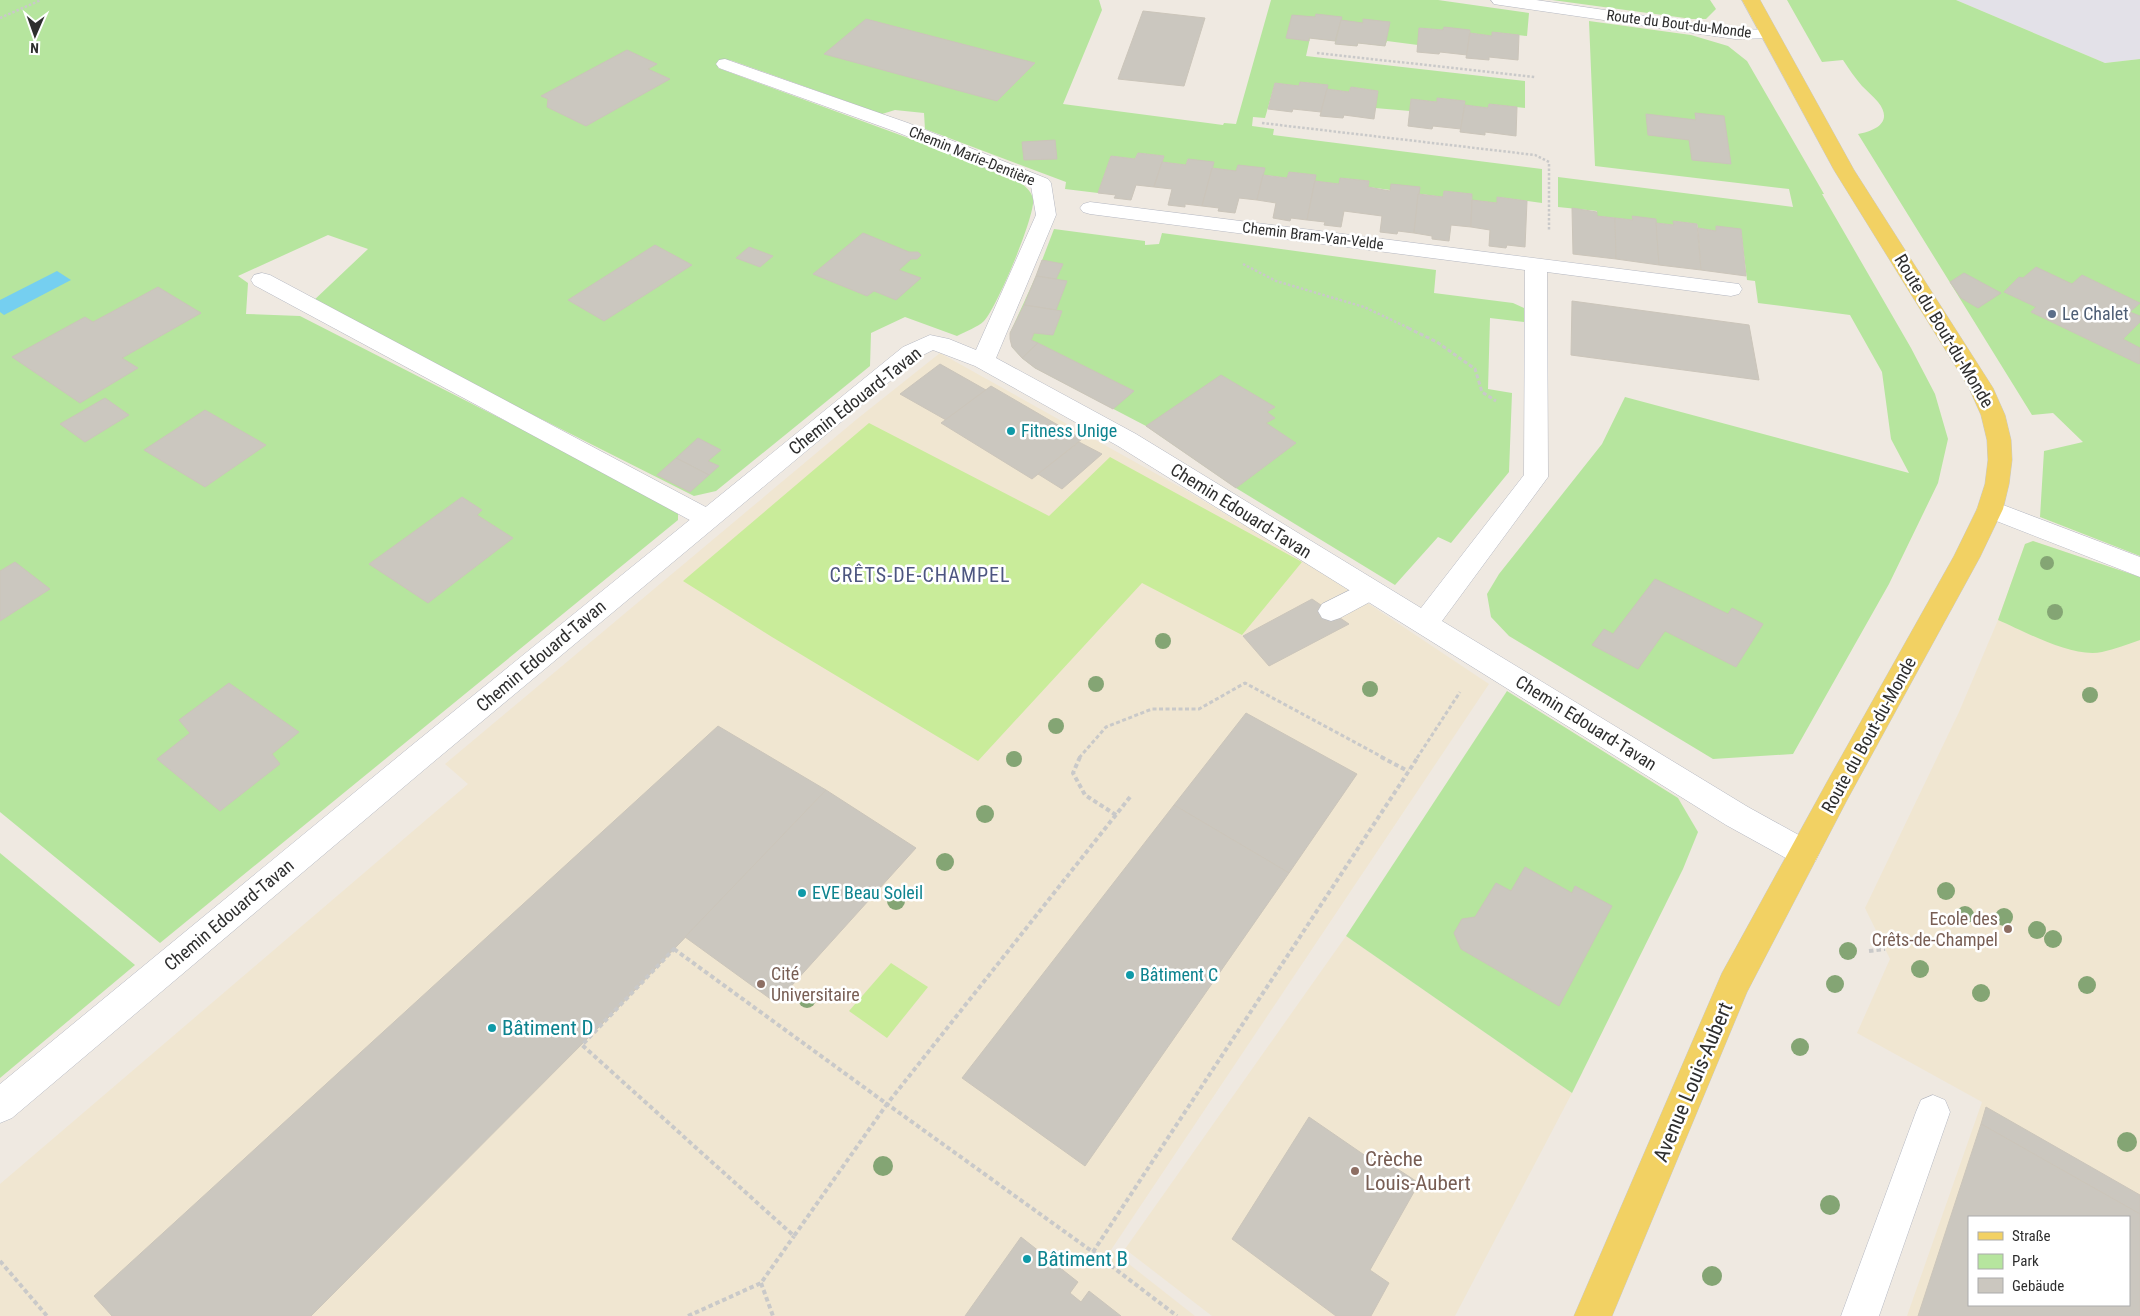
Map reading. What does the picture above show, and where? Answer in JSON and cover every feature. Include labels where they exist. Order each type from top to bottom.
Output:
[{"type":"main road","name":"Route du Bout-du-Monde","points":[[1751,0],[1844,170],[1966,362],[1994,415],[1999,440],[2000,460],[1997,484],[1990,509],[1963,565],[1804,852]]},
{"type":"main road","name":"Avenue Louis-Aubert","points":[[1593,1316],[1734,984],[1804,852]]},
{"type":"street","name":"Route du Bout-du-Monde","points":[[1500,0],[1736,34],[1769,34]]},
{"type":"street","name":"Chemin Marie-Dentière","points":[[725,64],[901,127],[1041,183],[1046,215],[983,361]]},
{"type":"street","name":"Chemin Bram-Van-Velde","points":[[1090,208],[1731,289]]},
{"type":"street","points":[[1424,624],[1536,477],[1536,415],[1543,265]]},
{"type":"street","points":[[262,280],[708,519]]},
{"type":"street","name":"Chemin Edouard-Tavan","points":[[0,1106],[911,352],[930,342],[941,344],[983,361],[1127,440],[1736,816],[1804,852]]},
{"type":"street","points":[[1990,509],[2140,566]]},
{"type":"street","points":[[1331,611],[1370,590]]},
{"type":"street","points":[[1860,1316],[1932,1112]]},
{"type":"path","points":[[0,18],[41,0]]},
{"type":"path","points":[[1317,53],[1535,77]]},
{"type":"path","points":[[1262,123],[1535,155],[1549,162],[1543,265]]},
{"type":"path","points":[[1242,264],[1276,281],[1364,307],[1438,342],[1475,369],[1482,392],[1505,407],[1536,415]]},
{"type":"path","points":[[1093,1252],[1408,771],[1483,660]]},
{"type":"path","points":[[1116,815],[1085,795],[1073,773],[1080,754],[1106,727],[1152,709],[1199,709],[1246,683],[1408,771]]},
{"type":"path","points":[[688,1316],[761,1283],[887,1104],[1130,797]]},
{"type":"path","points":[[794,1236],[582,1045],[674,949],[1093,1252],[1177,1316]]},
{"type":"path","points":[[1869,951],[1885,949]]},
{"type":"path","points":[[0,1262],[47,1316]]},
{"type":"path","points":[[761,1283],[773,1316]]},
{"type":"shaded area","points":[[1956,0],[2140,0],[2140,59],[2105,63]]},
{"type":"shaded area","name":"Cité Universitaire","points":[[940,353],[1187,491],[1306,562],[1489,684],[1111,1250],[1195,1316],[0,1316],[0,1184],[468,784],[445,764],[857,419]]},
{"type":"shaded area","name":"Ecole des Crêts-de-Champel","points":[[2033,541],[2140,577],[2140,1316],[1907,1316],[1982,1102],[1857,1033],[1890,959],[1865,908],[1959,712],[1998,620],[2025,544]]},
{"type":"shaded area","name":"Crèche Louis-Aubert","points":[[1346,936],[1572,1093],[1455,1316],[1212,1316],[1125,1249]]},
{"type":"green space","points":[[0,0],[1099,0],[1102,10],[1063,104],[1223,125],[1224,123],[1236,124],[1271,0],[1438,0],[1529,13],[1527,36],[1493,32],[1492,36],[1470,33],[1470,30],[1420,28],[1418,45],[1387,41],[1385,46],[1358,43],[1357,46],[1335,44],[1335,41],[1310,38],[1306,56],[1525,81],[1525,108],[1489,104],[1488,108],[1465,105],[1465,101],[1438,98],[1437,102],[1411,99],[1410,111],[1375,108],[1378,91],[1351,87],[1349,92],[1327,89],[1327,85],[1301,82],[1299,86],[1275,83],[1265,118],[1253,117],[1252,126],[1274,129],[1273,135],[1542,169],[1542,203],[1497,197],[1497,203],[1472,200],[1472,194],[1444,191],[1443,197],[1368,187],[1369,181],[1341,178],[1339,184],[1315,181],[1315,175],[1289,172],[1287,178],[1212,168],[1188,159],[1186,165],[1162,162],[1164,156],[1138,153],[1135,159],[1111,156],[1098,193],[1065,189],[1066,182],[925,129],[924,113],[895,110],[882,114],[730,60],[718,68],[1009,175],[1030,191],[1033,199],[1028,223],[1006,281],[984,321],[957,336],[905,317],[871,333],[870,366],[716,491],[694,496],[311,303],[368,249],[328,235],[238,276],[248,283],[246,314],[300,316],[678,509],[678,520],[160,943],[0,812]]},
{"type":"green space","points":[[1552,0],[1710,0],[1716,9],[1706,19],[1692,19]]},
{"type":"green space","points":[[1787,0],[1956,0],[2105,63],[2140,59],[2140,556],[2040,517],[2044,451],[2083,442],[2053,413],[2032,415],[1858,134],[1871,131],[1880,124],[1884,115],[1882,109],[1859,83],[1843,60],[1822,62]]},
{"type":"green space","points":[[1589,21],[1691,35],[1728,46],[1747,61],[1911,348],[1935,394],[1948,439],[1938,483],[1889,584],[1793,754],[1713,759],[1509,636],[1491,617],[1487,594],[1499,574],[1602,444],[1625,397],[1909,473],[1891,439],[1882,372],[1850,315],[1758,303],[1755,281],[1747,280],[1741,230],[1716,226],[1716,231],[1698,228],[1697,224],[1674,221],[1674,225],[1656,223],[1632,216],[1633,220],[1597,216],[1597,211],[1558,207],[1558,177],[1793,207],[1789,189],[1595,166]]},
{"type":"green space","points":[[1054,229],[1145,241],[1145,245],[1159,244],[1162,233],[1436,270],[1434,293],[1513,303],[1524,308],[1524,322],[1490,318],[1488,389],[1512,393],[1509,472],[1451,543],[1438,537],[1395,585],[1236,488],[1146,426],[1035,368],[1022,358],[1012,347],[1010,333],[1036,276]]},
{"type":"green space","points":[[869,423],[1049,516],[1110,457],[1302,562],[1242,635],[1142,583],[978,761],[683,581]]},
{"type":"green space","points":[[2033,541],[2140,577],[2140,640],[2102,652],[2090,653],[2063,648],[2049,643],[1998,620],[2025,544]]},
{"type":"green space","points":[[1507,691],[1678,798],[1698,832],[1683,869],[1572,1093],[1346,936]]},
{"type":"green space","points":[[0,853],[135,965],[0,1078]]},
{"type":"green space","points":[[891,963],[928,987],[887,1038],[849,1011]]},
{"type":"water","points":[[57,271],[71,280],[4,315],[0,312],[0,300]]},
{"type":"building","points":[[1143,11],[1205,18],[1184,86],[1118,79]]},
{"type":"building","points":[[1316,14],[1342,17],[1335,41],[1309,38],[1309,41],[1286,38],[1292,15],[1315,17]]},
{"type":"building","points":[[866,19],[1035,63],[997,101],[824,54]]},
{"type":"building","points":[[1363,19],[1390,22],[1385,46],[1358,43],[1357,46],[1335,44],[1341,20],[1363,23]]},
{"type":"building","points":[[1444,27],[1470,30],[1467,55],[1417,52],[1419,28],[1443,30]]},
{"type":"building","points":[[1492,32],[1519,35],[1518,60],[1489,57],[1489,60],[1466,58],[1470,33],[1492,36]]},
{"type":"building","points":[[627,50],[657,64],[648,69],[670,79],[586,126],[547,107],[548,99],[541,96]]},
{"type":"building","points":[[1300,82],[1328,85],[1321,112],[1293,109],[1292,112],[1268,109],[1275,83],[1299,86]]},
{"type":"building","points":[[1351,87],[1378,91],[1374,119],[1344,115],[1343,118],[1320,116],[1327,89],[1349,92]]},
{"type":"building","points":[[1437,98],[1465,101],[1461,129],[1433,126],[1432,129],[1408,126],[1411,99],[1437,102]]},
{"type":"building","points":[[1489,104],[1517,107],[1516,136],[1485,132],[1485,135],[1460,132],[1465,105],[1488,108]]},
{"type":"building","points":[[1695,113],[1724,116],[1731,164],[1692,160],[1689,140],[1648,135],[1646,114],[1696,120]]},
{"type":"building","points":[[1055,140],[1057,159],[1024,160],[1022,142]]},
{"type":"building","points":[[1138,153],[1164,156],[1154,187],[1136,185],[1131,200],[1114,198],[1116,195],[1098,193],[1111,156],[1135,159]]},
{"type":"building","points":[[1188,159],[1214,162],[1202,206],[1168,205],[1172,189],[1154,187],[1162,162],[1186,165]]},
{"type":"building","points":[[1238,165],[1265,168],[1257,200],[1239,198],[1235,213],[1218,211],[1219,208],[1202,206],[1212,168],[1236,171]]},
{"type":"building","points":[[1289,172],[1316,175],[1307,220],[1291,218],[1290,221],[1273,218],[1276,203],[1257,200],[1263,175],[1287,178]]},
{"type":"building","points":[[1340,178],[1369,181],[1368,187],[1390,191],[1391,184],[1420,187],[1414,233],[1398,231],[1397,234],[1380,232],[1382,216],[1344,211],[1341,227],[1324,225],[1325,222],[1307,220],[1315,181],[1339,184]]},
{"type":"building","points":[[1444,191],[1472,194],[1471,227],[1451,225],[1449,241],[1432,239],[1432,236],[1414,233],[1418,194],[1443,197]]},
{"type":"building","points":[[1497,197],[1527,201],[1525,247],[1507,245],[1506,248],[1489,246],[1490,230],[1471,227],[1472,200],[1497,203]]},
{"type":"building","points":[[1572,208],[1597,212],[1597,216],[1615,218],[1616,259],[1573,254]]},
{"type":"building","points":[[1632,216],[1656,219],[1659,265],[1616,259],[1615,218],[1633,220]]},
{"type":"building","points":[[1673,221],[1697,224],[1701,270],[1659,265],[1656,223],[1674,225]]},
{"type":"building","points":[[1716,226],[1741,229],[1746,276],[1701,270],[1698,228],[1716,231]]},
{"type":"building","points":[[863,233],[909,252],[918,252],[921,255],[917,259],[911,259],[899,270],[921,278],[896,300],[874,291],[867,296],[813,274]]},
{"type":"building","points":[[655,245],[692,265],[604,321],[568,300]]},
{"type":"building","points":[[749,247],[773,256],[760,267],[736,258]]},
{"type":"building","points":[[1042,260],[1063,264],[1056,279],[1036,276]]},
{"type":"building","points":[[2036,267],[2072,284],[2082,275],[2140,303],[2130,312],[2140,316],[2140,322],[2123,339],[2140,348],[2140,363],[2031,312],[2036,307],[2004,292],[2019,277],[2023,278]]},
{"type":"building","points":[[1964,273],[2001,293],[1978,308],[1961,298],[1950,282]]},
{"type":"building","points":[[1036,276],[1067,281],[1056,310],[1024,305]]},
{"type":"building","points":[[158,287],[201,313],[122,358],[138,368],[80,403],[12,357],[85,317],[93,322]]},
{"type":"building","points":[[1572,301],[1749,325],[1759,380],[1571,355]]},
{"type":"building","points":[[1024,305],[1062,311],[1053,335],[1034,333],[1031,340],[1038,343],[1022,358],[1012,347],[1010,333]]},
{"type":"building","points":[[1038,343],[1134,391],[1113,409],[1035,368],[1022,358]]},
{"type":"building","points":[[940,364],[986,390],[946,420],[900,394]]},
{"type":"building","points":[[1221,375],[1275,407],[1267,412],[1275,418],[1266,423],[1296,443],[1236,488],[1146,426]]},
{"type":"building","name":"Fitness Unige","points":[[991,386],[1082,439],[1032,479],[941,423]]},
{"type":"building","points":[[105,398],[129,415],[85,442],[60,424]]},
{"type":"building","points":[[205,410],[266,445],[205,487],[144,450]]},
{"type":"building","points":[[698,438],[721,450],[708,461],[719,466],[709,475],[676,458]]},
{"type":"building","points":[[1079,442],[1102,454],[1062,489],[1038,474]]},
{"type":"building","points":[[676,458],[709,475],[690,492],[657,475]]},
{"type":"building","points":[[462,497],[482,510],[477,515],[513,538],[428,603],[369,564]]},
{"type":"building","points":[[15,562],[50,589],[0,621],[0,571]]},
{"type":"building","points":[[1655,579],[1728,614],[1732,608],[1763,624],[1736,667],[1665,631],[1638,669],[1592,645],[1604,629],[1613,634]]},
{"type":"building","points":[[1312,599],[1349,624],[1269,666],[1243,636]]},
{"type":"building","points":[[229,683],[299,732],[272,754],[280,764],[220,811],[157,759],[190,733],[179,720]]},
{"type":"building","points":[[1246,713],[1357,774],[1289,873],[1174,805]]},
{"type":"building","name":"Bâtiment D","points":[[718,726],[826,790],[614,1012],[311,1316],[112,1316],[94,1296]]},
{"type":"building","name":"EVE Beau Soleil","points":[[826,790],[916,848],[776,1003],[685,937]]},
{"type":"building","name":"Bâtiment C","points":[[1174,805],[1289,873],[1085,1166],[962,1078]]},
{"type":"building","points":[[1525,867],[1572,893],[1575,886],[1612,906],[1559,1006],[1461,949],[1454,933],[1462,919],[1475,917],[1496,883],[1511,891]]},
{"type":"building","points":[[1986,1107],[2140,1195],[2140,1214],[1981,1124]]},
{"type":"building","points":[[1309,1117],[1373,1161],[1376,1155],[1419,1183],[1370,1270],[1389,1283],[1371,1316],[1336,1316],[1232,1239]]},
{"type":"building","points":[[1981,1124],[2140,1214],[2140,1316],[1918,1316]]},
{"type":"building","name":"Bâtiment B","points":[[1021,1237],[1078,1282],[1070,1293],[1081,1302],[1089,1291],[1121,1316],[965,1316]]},
{"type":"place","name":"Le Chalet","points":[[2052,314]]},
{"type":"place","name":"Fitness Unige","points":[[1011,431]]},
{"type":"place","name":"EVE Beau Soleil","points":[[802,893]]},
{"type":"place","name":"Ecole des Crêts-de-Champel","points":[[2008,929]]},
{"type":"place","name":"Bâtiment C","points":[[1130,975]]},
{"type":"place","name":"Cité Universitaire","points":[[761,984]]},
{"type":"place","name":"Bâtiment D","points":[[492,1028]]},
{"type":"place","name":"Crèche Louis-Aubert","points":[[1355,1171]]},
{"type":"place","name":"Bâtiment B","points":[[1027,1259]]},
{"type":"district","name":"CRÊTS-DE-CHAMPEL","points":[[920,575]]}]
